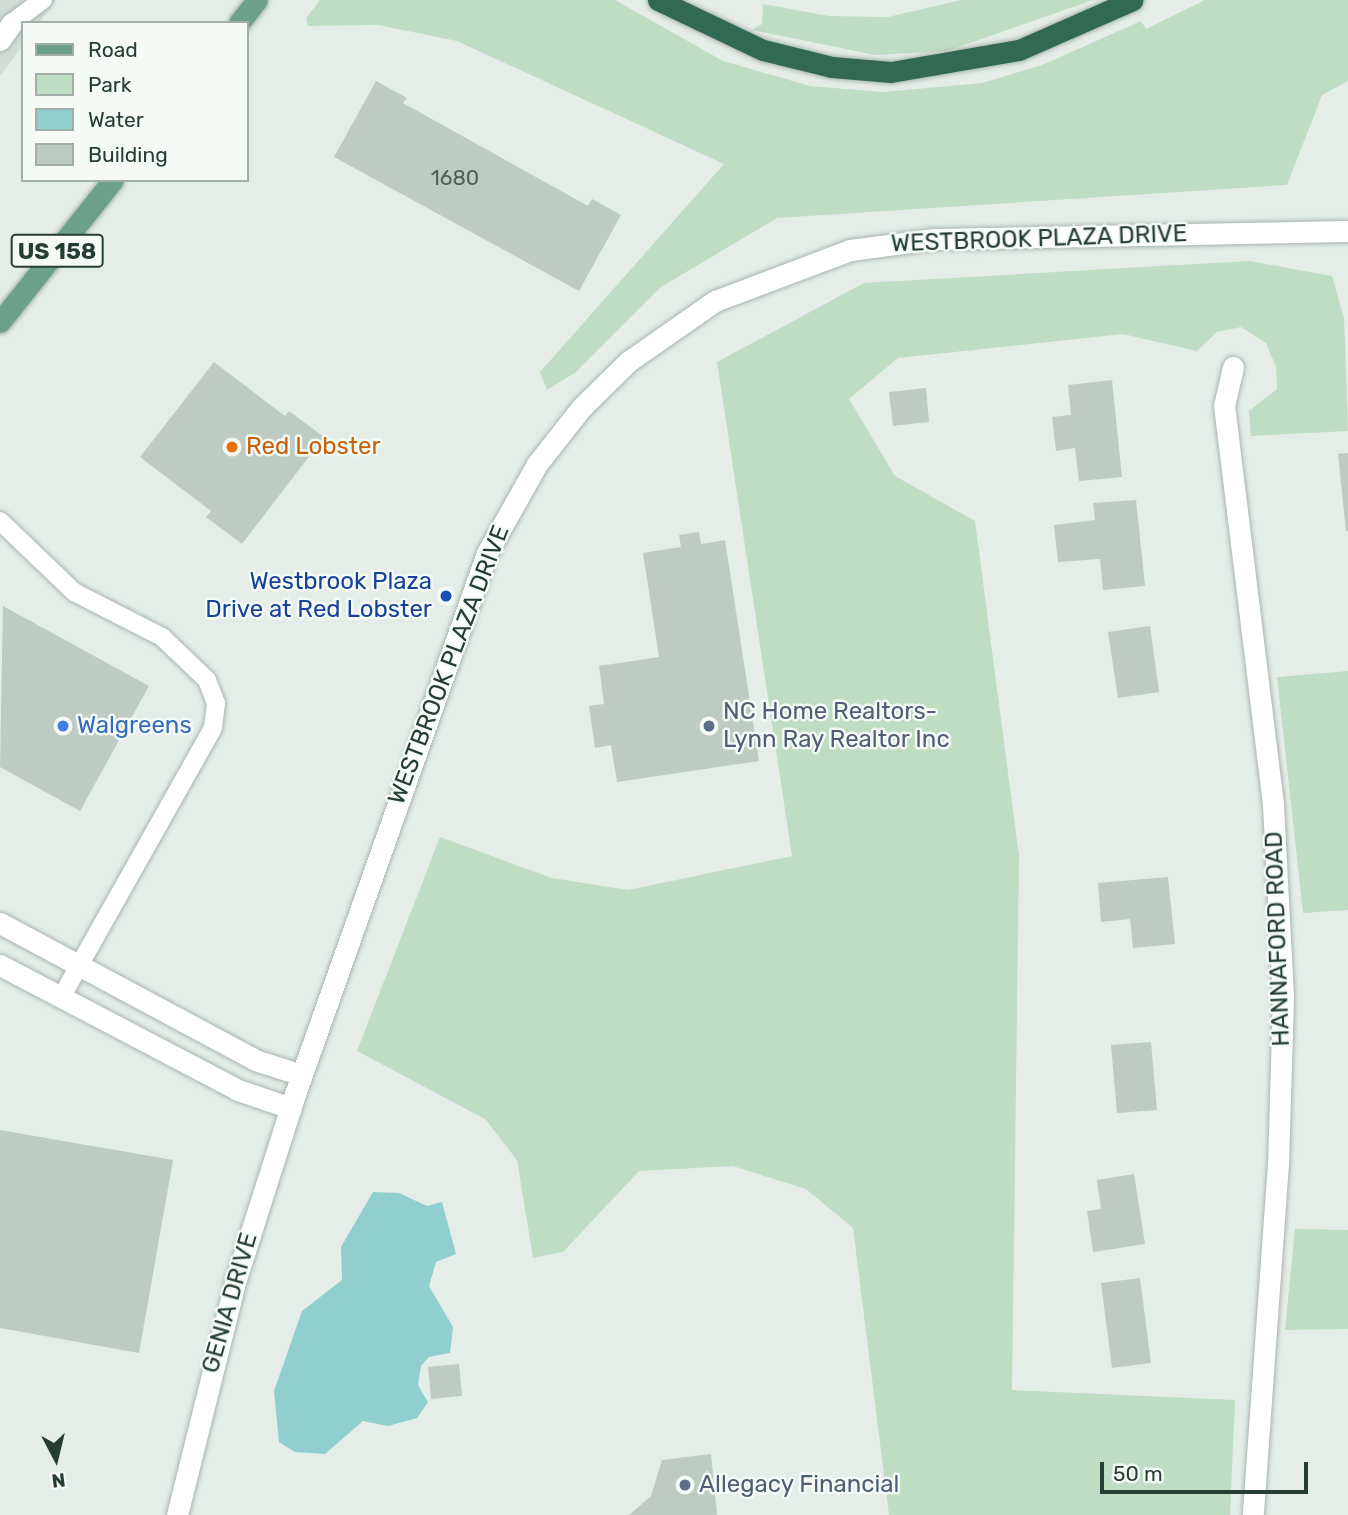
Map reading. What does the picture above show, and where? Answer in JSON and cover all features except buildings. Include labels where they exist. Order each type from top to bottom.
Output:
[{"type":"highway","points":[[658,0],[763,50],[832,67],[891,72],[1020,50],[1133,0]]},
{"type":"main road","points":[[241,21],[257,0]]},
{"type":"main road","name":"US 158","points":[[0,323],[111,182]]},
{"type":"street","name":"WESTBROOK PLAZA DRIVE","points":[[296,1092],[487,553],[537,464],[629,361],[715,301],[771,275],[891,242],[1348,231]]},
{"type":"street","name":"HANNAFORD ROAD","points":[[1233,367],[1224,405],[1273,805],[1283,997],[1278,1163],[1253,1515]]},
{"type":"street","points":[[0,923],[255,1060],[296,1092]]},
{"type":"street","points":[[0,965],[238,1090],[296,1092]]},
{"type":"street","name":"GENIA DRIVE","points":[[177,1515],[236,1279],[296,1092]]},
{"type":"lane","points":[[6,31],[43,0]]},
{"type":"lane","points":[[0,521],[74,592],[162,637],[207,680],[216,704],[213,728],[61,998]]},
{"type":"shaded area","points":[[0,0],[56,0],[40,21],[21,21],[21,48],[0,76]]},
{"type":"green space","points":[[320,0],[615,0],[723,61],[810,86],[883,92],[982,83],[1042,65],[1141,21],[1146,29],[1205,0],[1348,0],[1348,81],[1322,95],[1287,185],[777,218],[661,287],[576,372],[547,390],[540,372],[724,164],[457,41],[378,25],[308,26],[306,18]]},
{"type":"green space","points":[[961,0],[1093,0],[947,51],[875,55],[752,30],[762,24],[763,4],[829,16],[888,17]]},
{"type":"green space","points":[[1249,261],[1332,276],[1344,318],[1348,431],[1251,436],[1249,411],[1277,389],[1276,367],[1266,343],[1241,327],[1217,332],[1197,351],[1123,334],[898,358],[849,399],[895,476],[975,521],[1019,856],[1012,1390],[1235,1400],[1230,1515],[889,1515],[853,1228],[806,1189],[733,1166],[639,1171],[563,1252],[533,1258],[517,1160],[485,1119],[357,1051],[440,837],[552,878],[628,890],[792,856],[717,362],[864,283]]},
{"type":"green space","points":[[1348,671],[1348,910],[1303,913],[1277,677]]},
{"type":"green space","points":[[1295,1229],[1348,1230],[1348,1329],[1285,1330]]},
{"type":"water","points":[[373,1192],[399,1193],[427,1206],[442,1202],[456,1254],[436,1262],[429,1286],[453,1327],[450,1353],[429,1357],[421,1366],[418,1385],[428,1402],[417,1418],[388,1426],[363,1421],[325,1454],[295,1452],[279,1442],[274,1391],[302,1311],[342,1280],[341,1247]]},
{"type":"place","name":"Red Lobster","points":[[232,447]]},
{"type":"place","name":"Westbrook Plaza Drive at Red Lobster","points":[[446,596]]},
{"type":"place","name":"Walgreens","points":[[63,726]]},
{"type":"place","name":"NC Home Realtors- Lynn Ray Realtor Inc","points":[[709,726]]},
{"type":"place","name":"Allegacy Financial","points":[[685,1485]]}]
